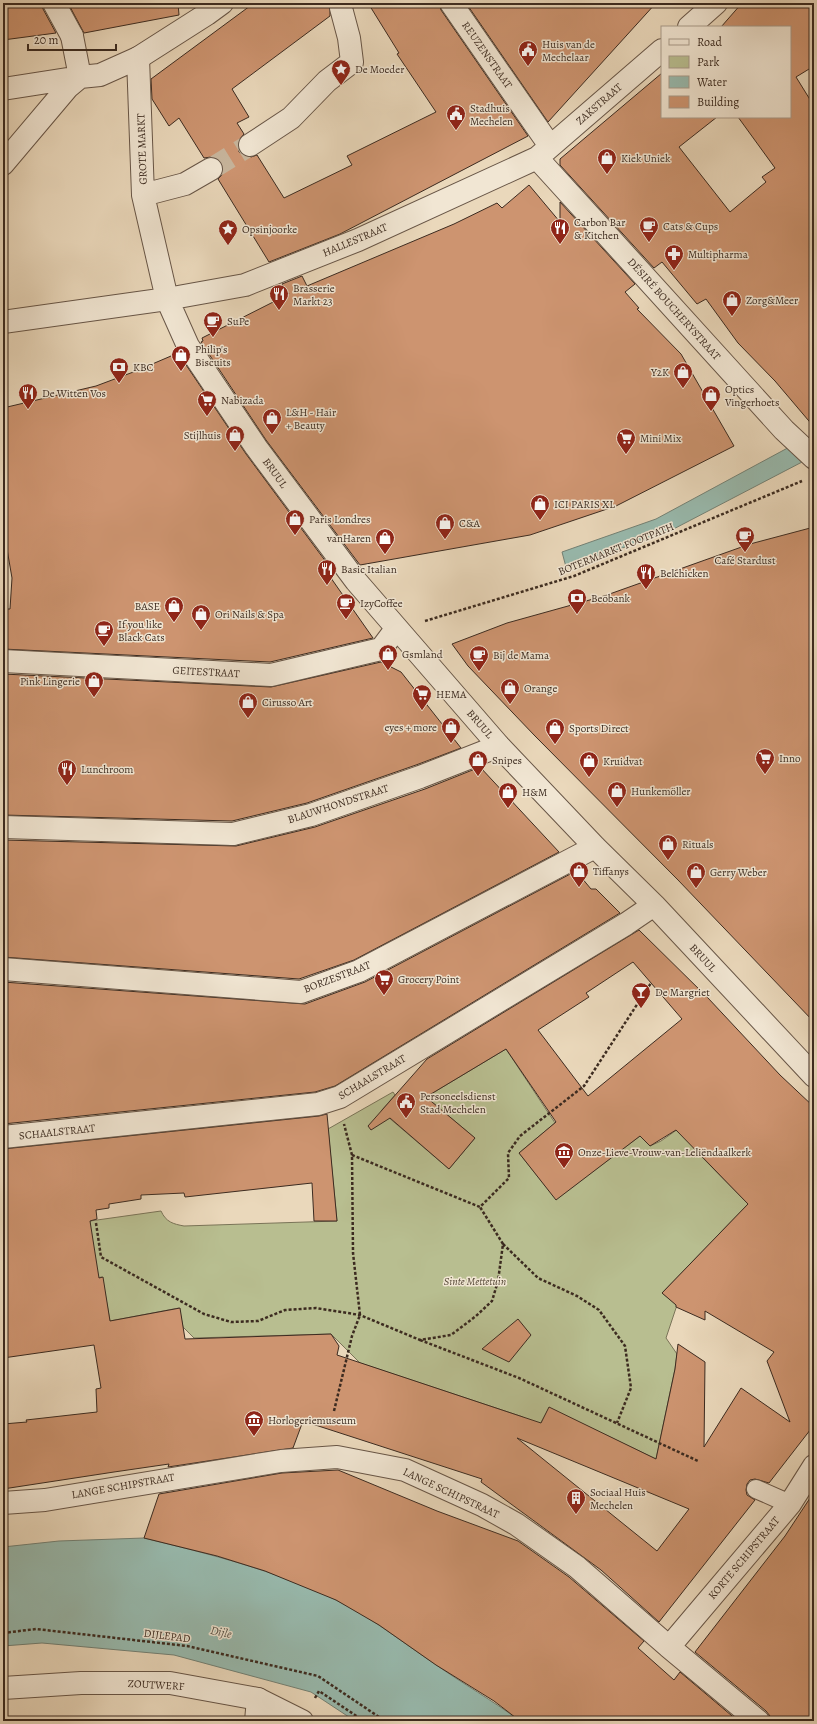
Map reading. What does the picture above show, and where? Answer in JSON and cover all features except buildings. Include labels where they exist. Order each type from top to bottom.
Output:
[{"type":"street","points":[[54,3],[72,36],[80,77]]},
{"type":"street","name":"REUZENSTRAAT","points":[[451,3],[543,152]]},
{"type":"street","points":[[690,26],[716,3]]},
{"type":"street","points":[[3,88],[100,75],[138,58],[210,7]]},
{"type":"street","points":[[250,145],[291,118],[326,82],[352,62],[349,38],[341,8]]},
{"type":"street","name":"ZAKSTRAAT","points":[[543,152],[661,51]]},
{"type":"street","name":"GROTE MARKT","points":[[138,58],[143,195],[170,308]]},
{"type":"street","points":[[3,164],[68,87],[80,77]]},
{"type":"street","name":"HALLESTRAAT","points":[[170,308],[245,285],[358,240],[543,152]]},
{"type":"street","name":"DÉSIRÉ BOUCHERYSTRAAT","points":[[543,152],[784,430],[814,458]]},
{"type":"street","points":[[143,195],[185,184],[211,169]]},
{"type":"street","points":[[3,322],[170,308]]},
{"type":"street","name":"BRUUL","points":[[170,308],[188,346],[256,447],[356,581],[396,629],[499,746],[654,905],[814,1076]]},
{"type":"street","name":"GEITESTRAAT","points":[[3,661],[271,675],[381,649],[396,629]]},
{"type":"street","name":"BLAUWHONDSTRAAT","points":[[3,827],[233,834],[311,816],[420,777],[499,746]]},
{"type":"street","name":"BORZESTRAAT","points":[[3,970],[301,992],[359,971],[595,846]]},
{"type":"street","name":"SCHAALSTRAAT","points":[[3,1138],[318,1104],[340,1097],[620,928],[654,905]]},
{"type":"street","name":"LANGE SCHIPSTRAAT","points":[[3,1503],[45,1500],[281,1461],[337,1457],[405,1470],[482,1505],[516,1524],[577,1567],[669,1647],[758,1721]]},
{"type":"street","name":"KORTE SCHIPSTRAAT","points":[[669,1647],[790,1504],[814,1466]]},
{"type":"street","name":"ZOUTWERF","points":[[3,1688],[81,1683],[170,1683],[258,1699],[302,1721]]},
{"type":"street","points":[[256,1721],[258,1699]]},
{"type":"lane","points":[[756,1489],[790,1504]]},
{"type":"path","name":"BOTERMARKT FOOTPATH","points":[[396,629],[574,576],[807,479]]},
{"type":"path","points":[[480,1207],[509,1178],[508,1153],[520,1136],[584,1086],[652,983]]},
{"type":"path","points":[[334,1411],[352,1336],[360,1315],[353,1253],[352,1154],[343,1121],[340,1097]]},
{"type":"path","points":[[352,1154],[480,1207],[503,1244],[538,1278],[578,1296],[600,1310],[625,1346],[631,1388],[617,1423]]},
{"type":"path","points":[[96,1223],[101,1257],[204,1314],[231,1322],[258,1321],[285,1310],[316,1308],[360,1315],[519,1378],[698,1461]]},
{"type":"path","points":[[420,1340],[451,1335],[476,1316],[492,1301],[498,1281],[503,1244]]},
{"type":"path","name":"DIJLEPAD","points":[[3,1633],[36,1629],[187,1646],[318,1676],[385,1721]]},
{"type":"path","points":[[314,1700],[319,1691],[364,1721]]},
{"type":"green space","name":"Sinte Mettetuin","points":[[506,1049],[555,1123],[519,1153],[556,1199],[640,1136],[650,1146],[661,1141],[678,1129],[699,1154],[748,1204],[662,1293],[677,1305],[666,1338],[677,1354],[656,1459],[549,1408],[538,1428],[524,1421],[523,1417],[360,1363],[331,1334],[194,1338],[183,1327],[179,1308],[110,1321],[102,1277],[83,1280],[90,1221],[161,1211],[165,1218],[170,1222],[184,1226],[337,1221],[328,1129],[393,1092],[395,1095],[381,1111],[449,1169],[475,1138],[426,1097]]},
{"type":"water","points":[[795,444],[804,461],[664,534],[566,567],[562,552],[656,519]]},
{"type":"water","name":"Dijle","points":[[144,1538],[266,1571],[313,1589],[336,1600],[374,1622],[520,1721],[355,1721],[311,1692],[174,1655],[42,1643],[3,1646],[3,1547],[59,1541]]},
{"type":"tunnel","points":[[211,169],[250,145]]},
{"type":"place","name":"Huis van de Mechelaar","points":[[528,67]]},
{"type":"place","name":"De Moeder","points":[[341,86]]},
{"type":"place","name":"Stadhuis Mechelen","points":[[456,131]]},
{"type":"place","name":"Kiek Uniek","points":[[607,175]]},
{"type":"place","name":"Cats & Cups","points":[[649,243]]},
{"type":"place","name":"Carbon Bar & Kitchen","points":[[560,245]]},
{"type":"place","name":"Opsinjoorke","points":[[228,246]]},
{"type":"place","name":"Multipharma","points":[[674,271]]},
{"type":"place","name":"Brasserie Markt 23","points":[[279,311]]},
{"type":"place","name":"Zorg&Meer","points":[[732,317]]},
{"type":"place","name":"SuPe","points":[[213,338]]},
{"type":"place","name":"Philip's Biscuits","points":[[181,372]]},
{"type":"place","name":"KBC","points":[[119,384]]},
{"type":"place","name":"Y2K","points":[[683,389]]},
{"type":"place","name":"De Witten Vos","points":[[28,410]]},
{"type":"place","name":"Optics Vingerhoets","points":[[711,412]]},
{"type":"place","name":"Nabizada","points":[[207,417]]},
{"type":"place","name":"L&H - Hair + Beauty","points":[[272,435]]},
{"type":"place","name":"Stijlhuis","points":[[235,452]]},
{"type":"place","name":"Mini Mix","points":[[626,455]]},
{"type":"place","name":"ICI PARIS XL","points":[[540,521]]},
{"type":"place","name":"Paris Londres","points":[[295,536]]},
{"type":"place","name":"C&A","points":[[445,540]]},
{"type":"place","name":"Café Stardust","points":[[745,553]]},
{"type":"place","name":"vanHaren","points":[[385,555]]},
{"type":"place","name":"Basic Italian","points":[[327,586]]},
{"type":"place","name":"Belchicken","points":[[646,590]]},
{"type":"place","name":"Beobank","points":[[577,615]]},
{"type":"place","name":"IzyCoffee","points":[[346,620]]},
{"type":"place","name":"BASE","points":[[174,623]]},
{"type":"place","name":"Ori Nails & Spa","points":[[201,631]]},
{"type":"place","name":"If you like Black Cats","points":[[104,647]]},
{"type":"place","name":"Gsmland","points":[[388,671]]},
{"type":"place","name":"Bij de Mama","points":[[479,672]]},
{"type":"place","name":"Pink Lingerie","points":[[94,698]]},
{"type":"place","name":"Orange","points":[[510,705]]},
{"type":"place","name":"HEMA","points":[[422,711]]},
{"type":"place","name":"Cirusso Art","points":[[248,719]]},
{"type":"place","name":"eyes + more","points":[[451,744]]},
{"type":"place","name":"Sports Direct","points":[[555,745]]},
{"type":"place","name":"Inno","points":[[765,775]]},
{"type":"place","name":"Snipes","points":[[478,777]]},
{"type":"place","name":"Kruidvat","points":[[589,778]]},
{"type":"place","name":"Lunchroom","points":[[67,786]]},
{"type":"place","name":"Hunkemöller","points":[[617,808]]},
{"type":"place","name":"H&M","points":[[508,809]]},
{"type":"place","name":"Rituals","points":[[668,861]]},
{"type":"place","name":"Tiffanys","points":[[579,888]]},
{"type":"place","name":"Gerry Weber","points":[[696,889]]},
{"type":"place","name":"Grocery Point","points":[[384,996]]},
{"type":"place","name":"De Margriet","points":[[641,1009]]},
{"type":"place","name":"Personeelsdienst Stad Mechelen","points":[[406,1119]]},
{"type":"place","name":"Onze-Lieve-Vrouw-van-Leliëndaalkerk","points":[[564,1169]]},
{"type":"place","name":"Horlogeriemuseum","points":[[254,1437]]},
{"type":"place","name":"Sociaal Huis Mechelen","points":[[576,1515]]}]
